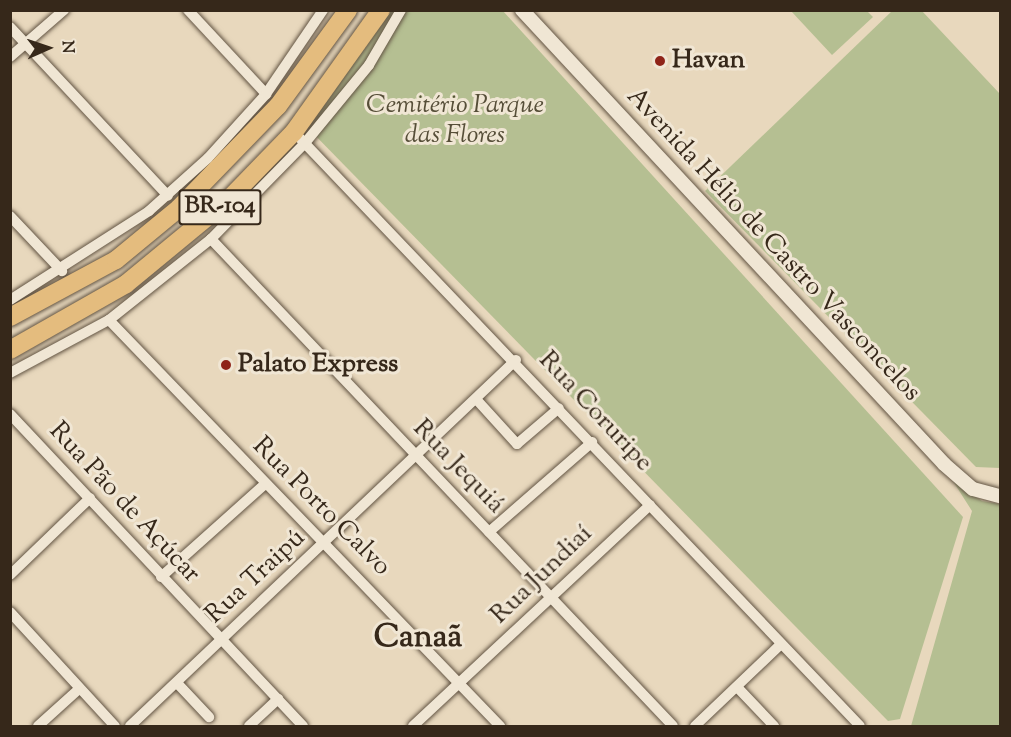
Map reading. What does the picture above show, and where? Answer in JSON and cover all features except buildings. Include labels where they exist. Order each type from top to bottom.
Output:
[{"type":"highway","name":"BR-104","points":[[10,316],[116,260],[179,208],[278,106],[348,10]]},
{"type":"highway","name":"BR-104","points":[[10,350],[95,304],[177,244],[299,137],[381,10]]},
{"type":"street","points":[[10,57],[64,10]]},
{"type":"street","points":[[188,10],[266,94]]},
{"type":"street","points":[[10,300],[62,271],[168,195],[266,94],[323,10]]},
{"type":"street","points":[[10,373],[109,320],[211,239],[299,137],[369,65],[401,10]]},
{"type":"street","name":"Avenida Hélio de Castro Vasconcelos","points":[[522,10],[944,464],[973,489],[1000,496]]},
{"type":"street","points":[[10,27],[168,195]]},
{"type":"street","name":"Rua Coruripe","points":[[299,137],[516,360],[860,726]]},
{"type":"street","points":[[10,216],[62,271]]},
{"type":"street","name":"Rua Jequiá","points":[[211,239],[673,726]]},
{"type":"street","name":"Rua Porto Calvo","points":[[109,320],[500,726]]},
{"type":"street","name":"Rua Traipú","points":[[130,726],[516,360]]},
{"type":"street","points":[[476,399],[513,442],[524,442],[560,408]]},
{"type":"street","name":"Rua Pão de Açúcar","points":[[10,414],[278,699],[297,724]]},
{"type":"street","points":[[489,532],[592,442]]},
{"type":"street","points":[[161,577],[265,484]]},
{"type":"street","points":[[10,575],[90,498]]},
{"type":"street","name":"Rua Jundiaí","points":[[413,726],[461,684],[650,505]]},
{"type":"street","points":[[10,612],[115,726]]},
{"type":"street","points":[[695,726],[781,644]]},
{"type":"street","points":[[177,683],[209,717]]},
{"type":"street","points":[[737,687],[774,726]]},
{"type":"street","points":[[38,726],[80,689]]},
{"type":"street","points":[[249,726],[278,699]]},
{"type":"green space","name":"Cemitério Parque das Flores","points":[[387,11],[503,11],[963,517],[900,719],[888,721],[304,124]]},
{"type":"green space","points":[[791,11],[867,11],[873,17],[832,55]]},
{"type":"green space","points":[[892,11],[922,11],[1000,94],[1000,468],[976,467],[705,191]]},
{"type":"green space","points":[[951,478],[982,501],[1000,504],[1000,726],[911,726],[972,511]]},
{"type":"place","name":"Havan","points":[[660,61]]},
{"type":"place","name":"Palato Express","points":[[226,365]]},
{"type":"district","name":"Canaã","points":[[418,638]]}]
